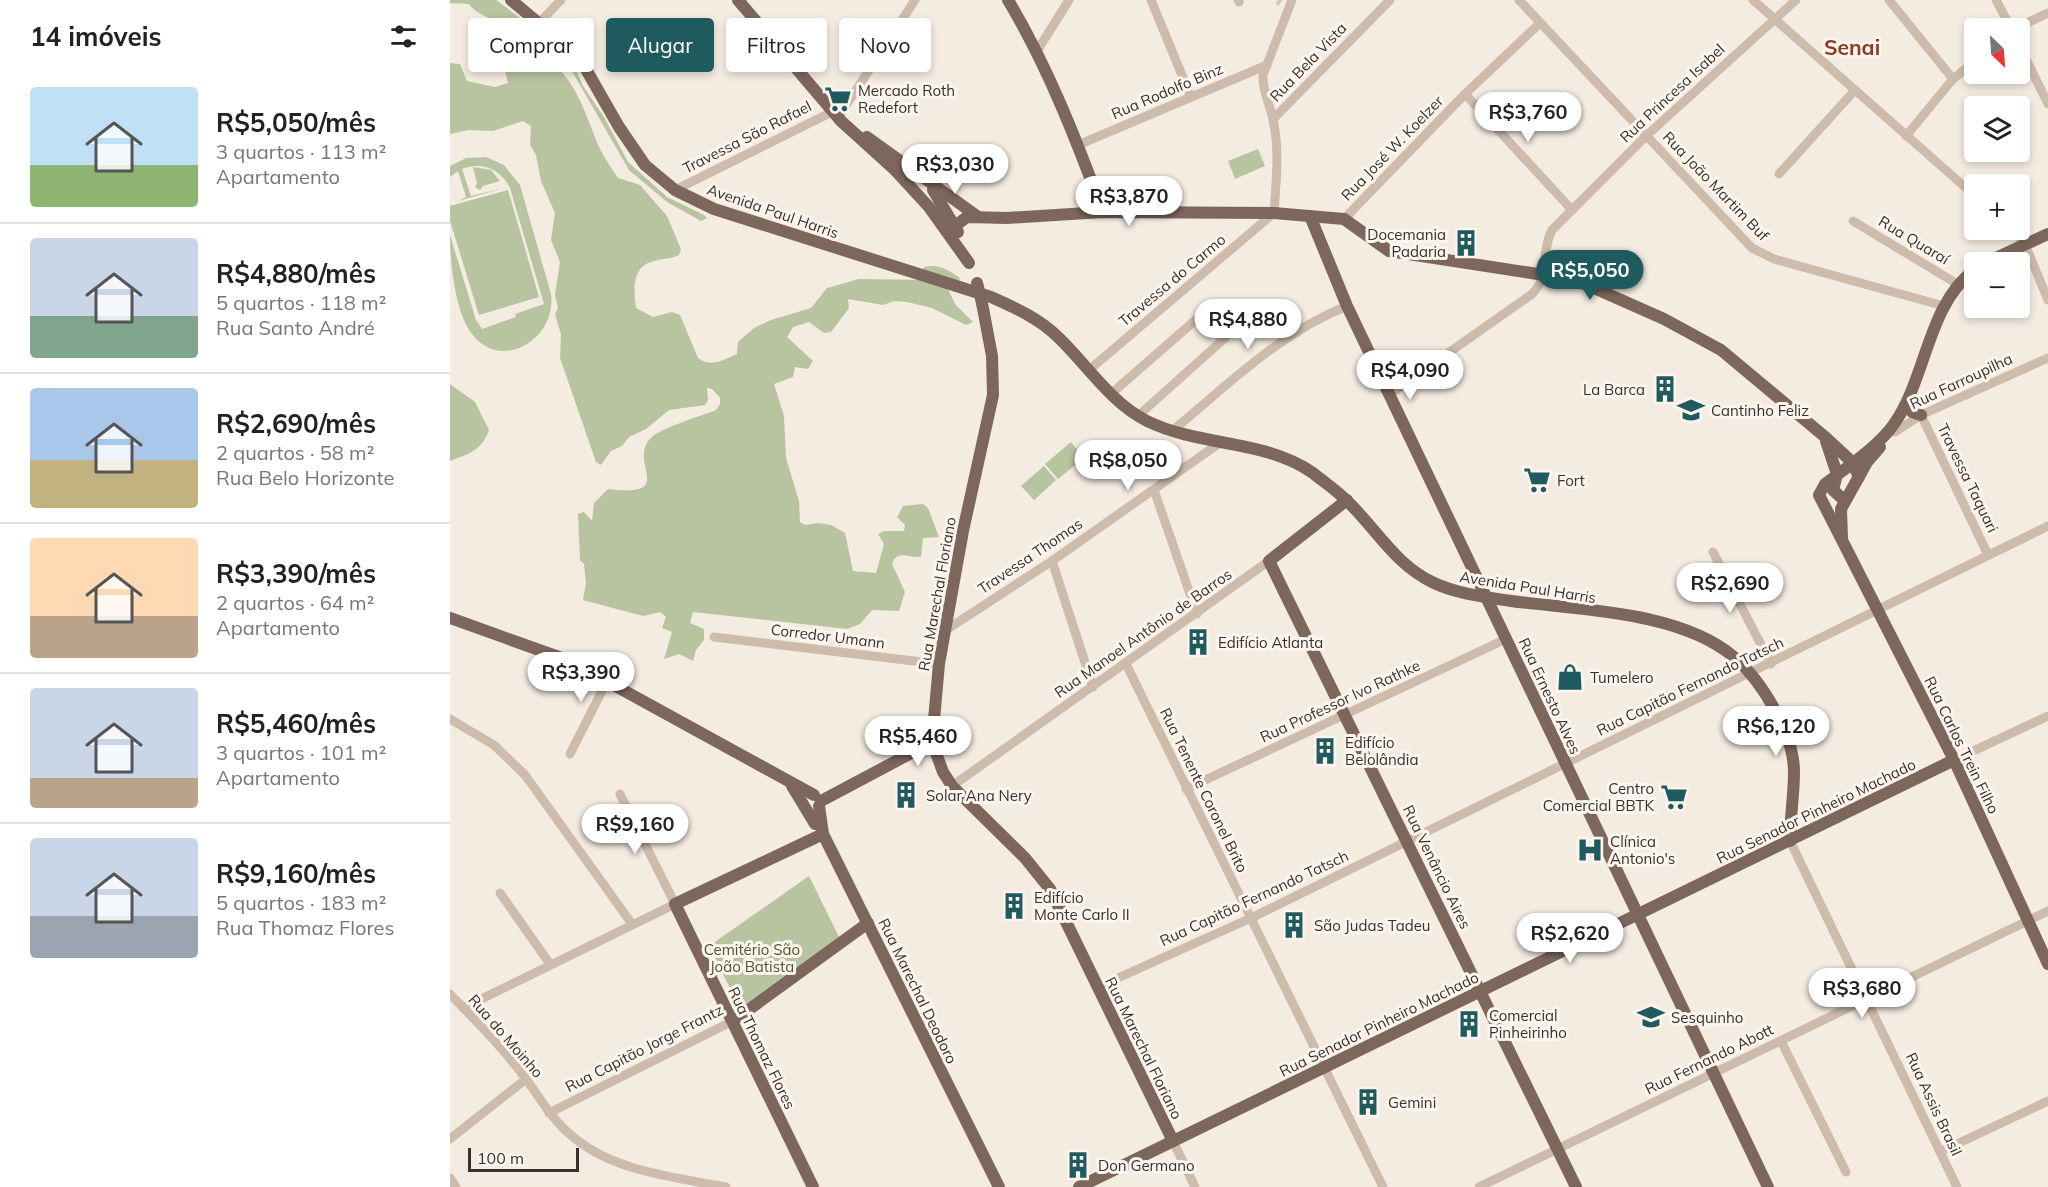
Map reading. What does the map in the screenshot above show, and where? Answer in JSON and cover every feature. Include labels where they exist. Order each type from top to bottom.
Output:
[{"type":"main road","name":"Avenida Paul Harris","points":[[511,0],[535,18]]},
{"type":"main road","points":[[738,0],[837,114],[883,154],[927,182],[969,213],[984,219]]},
{"type":"main road","points":[[1008,0],[1037,51],[1078,145],[1103,212]]},
{"type":"main road","name":"Avenida Paul Harris","points":[[588,72],[619,127],[645,165],[675,190],[714,209],[972,287],[1043,324],[1112,393],[1139,415],[1172,431],[1261,450],[1290,460],[1347,500],[1393,553],[1422,577],[1451,590],[1486,598],[1671,624],[1697,633],[1718,645],[1750,673],[1768,698],[1789,745],[1794,769],[1790,840]]},
{"type":"main road","points":[[883,154],[929,207],[969,263]]},
{"type":"main road","points":[[894,169],[942,203],[967,217],[984,219],[1103,212],[1274,213],[1344,219],[1389,251],[1545,275],[1593,286],[1692,333],[1721,350],[1824,436],[1852,462],[1859,477]]},
{"type":"main road","name":"Rua Marechal Floriano","points":[[927,182],[955,226],[969,263],[972,287],[985,315],[992,356],[993,395],[943,632],[932,742],[943,772],[952,786],[1039,873],[1050,889],[1173,1141]]},
{"type":"main road","name":"Rua Ernesto Alves","points":[[1310,216],[1347,306],[1565,765],[1716,1074],[1768,1187]]},
{"type":"main road","points":[[955,226],[967,217]]},
{"type":"main road","points":[[2008,252],[2048,234]]},
{"type":"main road","points":[[1837,474],[1892,432],[1913,388],[1944,306],[1964,280]]},
{"type":"main road","points":[[1843,542],[1841,513],[1845,501],[1870,457],[1910,407],[1913,388]]},
{"type":"main road","points":[[1910,407],[1912,412],[1921,415]]},
{"type":"main road","points":[[1824,436],[1837,474],[1833,490],[1845,501]]},
{"type":"main road","name":"Rua Carlos Trein Filho","points":[[1837,474],[1821,489],[1819,495],[1954,760],[2048,964]]},
{"type":"main road","name":"Rua Manoel Antônio de Barros","points":[[1269,561],[1347,500]]},
{"type":"main road","name":"Rua Venâncio Aires","points":[[1269,561],[1482,990],[1576,1187]]},
{"type":"main road","points":[[450,618],[570,661],[794,786],[815,801]]},
{"type":"main road","points":[[815,801],[932,742]]},
{"type":"main road","name":"Rua Senador Pinheiro Machado","points":[[1079,1187],[1954,760]]},
{"type":"main road","points":[[794,786],[815,824]]},
{"type":"main road","points":[[675,904],[818,837],[815,824],[815,801]]},
{"type":"main road","name":"Rua Marechal Deodoro","points":[[815,801],[818,837],[868,923],[999,1187]]},
{"type":"main road","name":"Rua Thomaz Flores","points":[[675,904],[813,1187]]},
{"type":"main road","name":"Rua Capitão Jorge Frantz","points":[[732,1021],[868,923]]},
{"type":"street","points":[[544,18],[561,0]]},
{"type":"street","points":[[837,114],[915,0]]},
{"type":"street","points":[[1037,51],[1070,0]]},
{"type":"street","points":[[1151,0],[1191,97]]},
{"type":"street","name":"Rua Bela Vista","points":[[1273,119],[1390,0]]},
{"type":"street","name":"Rua João Martim Buf","points":[[1519,0],[1759,253],[1944,306]]},
{"type":"street","points":[[1753,0],[1964,186]]},
{"type":"street","name":"Rua Princesa Isabel","points":[[1545,275],[1551,233],[1646,136],[1796,0]]},
{"type":"street","points":[[1889,0],[1953,79]]},
{"type":"street","points":[[1996,0],[2006,18]]},
{"type":"street","points":[[1274,213],[1277,164],[1273,119],[1263,84],[1288,2]]},
{"type":"street","points":[[2030,21],[2048,13]]},
{"type":"street","name":"Rua José W. Koelzer","points":[[1344,219],[1464,94],[1540,23]]},
{"type":"street","name":"Rua Rodolfo Binz","points":[[1078,145],[1267,65]]},
{"type":"street","points":[[2030,67],[2048,104]]},
{"type":"street","points":[[1906,136],[1953,79],[1964,70]]},
{"type":"street","points":[[1779,174],[1855,90]]},
{"type":"street","points":[[1464,94],[1572,210]]},
{"type":"street","name":"Travessa São Rafael","points":[[675,190],[837,114]]},
{"type":"street","name":"Travessa do Carmo","points":[[1089,370],[1274,213]]},
{"type":"street","name":"Rua Quaraí","points":[[1853,221],[1959,285]]},
{"type":"street","points":[[2022,240],[2048,300]]},
{"type":"street","points":[[1390,394],[1532,294],[1545,275]]},
{"type":"street","points":[[1172,431],[1284,338],[1317,318],[1347,306]]},
{"type":"street","points":[[1112,393],[1207,310]]},
{"type":"street","points":[[1139,415],[1225,338]]},
{"type":"street","name":"Rua Farroupilha","points":[[1892,432],[1921,415],[2048,358]]},
{"type":"street","name":"Travessa Taquari","points":[[1921,415],[1989,555]]},
{"type":"street","name":"Travessa Thomas","points":[[943,632],[1052,561],[1221,442]]},
{"type":"street","points":[[1154,490],[1197,614]]},
{"type":"street","name":"Rua Capitão Fernando Tatsch","points":[[1101,996],[1106,986],[1118,978],[1251,918],[1771,664],[1877,608],[2048,526]]},
{"type":"street","points":[[1713,552],[1771,664]]},
{"type":"street","points":[[1052,561],[1093,687]]},
{"type":"street","name":"Rua Manoel Antônio de Barros","points":[[952,786],[1269,561]]},
{"type":"street","name":"Corredor Umann","points":[[714,637],[939,664]]},
{"type":"street","name":"Rua Professor Ivo Rathke","points":[[1186,789],[1345,717],[1506,639]]},
{"type":"street","name":"Rua Tenente Coronel Brito","points":[[1126,664],[1383,1187]]},
{"type":"street","points":[[570,754],[607,681]]},
{"type":"street","name":"Rua Senador Pinheiro Machado","points":[[1954,760],[2048,716]]},
{"type":"street","points":[[450,719],[494,745],[525,775],[632,924]]},
{"type":"street","name":"Rua Thomaz Flores","points":[[620,794],[675,904]]},
{"type":"street","name":"Rua Assis Brasil","points":[[1790,840],[1957,1187]]},
{"type":"street","points":[[500,893],[550,964]]},
{"type":"street","points":[[463,1008],[675,904]]},
{"type":"street","name":"Rua Fernando Abott","points":[[1479,1187],[2048,911]]},
{"type":"street","name":"Rua Capitão Fernando Tatsch","points":[[1093,979],[1099,982],[1118,978]]},
{"type":"street","name":"Rua do Moinho","points":[[450,994],[526,1079],[549,1113],[573,1138],[623,1164],[668,1177],[726,1187]]},
{"type":"street","name":"Rua Capitão Jorge Frantz","points":[[549,1113],[732,1021]]},
{"type":"street","points":[[1781,1041],[1846,1172]]},
{"type":"street","points":[[450,1139],[526,1079]]},
{"type":"street","points":[[1940,1152],[2048,1101]]},
{"type":"street","name":"Rua Marechal Floriano","points":[[1173,1141],[1195,1187]]},
{"type":"street","points":[[450,1178],[456,1187]]},
{"type":"street","points":[[693,1187],[703,1182]]},
{"type":"green space","points":[[450,0],[496,0],[520,18],[488,18],[469,4],[450,3]]},
{"type":"green space","points":[[450,63],[460,64],[467,81],[495,87],[508,83],[505,72],[562,72],[578,96],[600,149],[613,171],[618,178],[640,185],[667,216],[681,249],[679,255],[651,262],[640,269],[635,281],[636,308],[653,317],[672,312],[680,315],[698,358],[703,361],[717,362],[737,354],[738,342],[754,328],[771,320],[811,308],[827,288],[859,279],[925,280],[923,268],[928,266],[947,270],[960,278],[958,284],[947,287],[955,304],[973,322],[966,325],[932,308],[907,302],[894,301],[883,305],[848,299],[849,308],[831,332],[824,333],[809,322],[793,327],[787,337],[813,361],[808,369],[795,367],[793,377],[774,384],[784,416],[786,458],[799,501],[800,522],[805,525],[818,523],[831,525],[845,533],[853,571],[876,573],[884,544],[878,534],[884,531],[904,531],[905,525],[897,517],[903,506],[923,504],[928,508],[939,537],[923,538],[921,557],[900,555],[894,559],[892,564],[905,592],[899,611],[872,610],[860,624],[847,629],[693,612],[690,623],[704,629],[704,640],[696,650],[693,661],[679,654],[664,659],[672,632],[662,628],[666,617],[660,612],[643,616],[583,600],[586,583],[584,564],[580,560],[578,514],[584,512],[592,521],[594,503],[608,489],[641,488],[646,483],[647,475],[645,446],[652,437],[672,426],[716,410],[720,404],[720,398],[712,389],[707,388],[708,400],[705,405],[669,410],[646,429],[629,437],[622,446],[611,451],[601,465],[596,462],[560,358],[561,335],[555,314],[558,308],[555,295],[560,262],[551,240],[555,213],[541,181],[536,155],[530,145],[531,126],[523,121],[493,131],[468,130],[450,134]]},
{"type":"green space","points":[[572,72],[577,72],[628,162],[667,197],[707,218],[701,221],[667,202],[629,170]]},
{"type":"green space","points":[[1258,149],[1265,166],[1235,179],[1228,161]]},
{"type":"green space","points":[[486,157],[504,165],[520,185],[551,294],[551,310],[537,336],[525,345],[512,350],[498,350],[484,345],[472,334],[461,313],[452,272],[450,235],[476,320],[482,329],[544,304],[506,181],[490,168],[483,166],[462,169],[471,196],[504,188],[458,201],[466,197],[458,171],[450,177],[450,166],[466,158]]},
{"type":"green space","points":[[473,167],[491,170],[500,181],[483,186],[480,190],[475,187],[477,183]]},
{"type":"green space","points":[[508,190],[539,297],[479,315],[450,221],[450,206]]},
{"type":"green space","points":[[450,384],[475,402],[489,430],[479,447],[450,461]]},
{"type":"green space","points":[[1071,442],[1084,458],[1058,479],[1045,464]]},
{"type":"green space","points":[[1044,466],[1056,480],[1034,500],[1021,486]]},
{"type":"green space","name":"Cemitério São João Batista","points":[[809,876],[839,937],[740,1008],[709,946]]},
{"type":"place","name":"Mercado Roth Redefort","points":[[838,99]]},
{"type":"place","name":"Docemania Padaria","points":[[1466,243]]},
{"type":"place","name":"La Barca","points":[[1665,389]]},
{"type":"place","name":"Cantinho Feliz","points":[[1691,410]]},
{"type":"place","name":"Fort","points":[[1537,480]]},
{"type":"place","name":"Edifício Atlanta","points":[[1198,642]]},
{"type":"place","name":"Tumelero","points":[[1570,677]]},
{"type":"place","name":"Edifício Belolândia","points":[[1325,751]]},
{"type":"place","name":"Solar Ana Nery","points":[[906,795]]},
{"type":"place","name":"Centro Comercial BBTK","points":[[1674,797]]},
{"type":"place","name":"Clínica Antonio's","points":[[1590,850]]},
{"type":"place","name":"Edifício Monte Carlo II","points":[[1014,906]]},
{"type":"place","name":"São Judas Tadeu","points":[[1294,925]]},
{"type":"place","name":"Sesquinho","points":[[1651,1017]]},
{"type":"place","name":"Comercial Pinheirinho","points":[[1469,1024]]},
{"type":"place","name":"Gemini","points":[[1368,1102]]},
{"type":"place","name":"Don Germano","points":[[1078,1165]]},
{"type":"district","name":"Senai","points":[[1852,47]]}]
